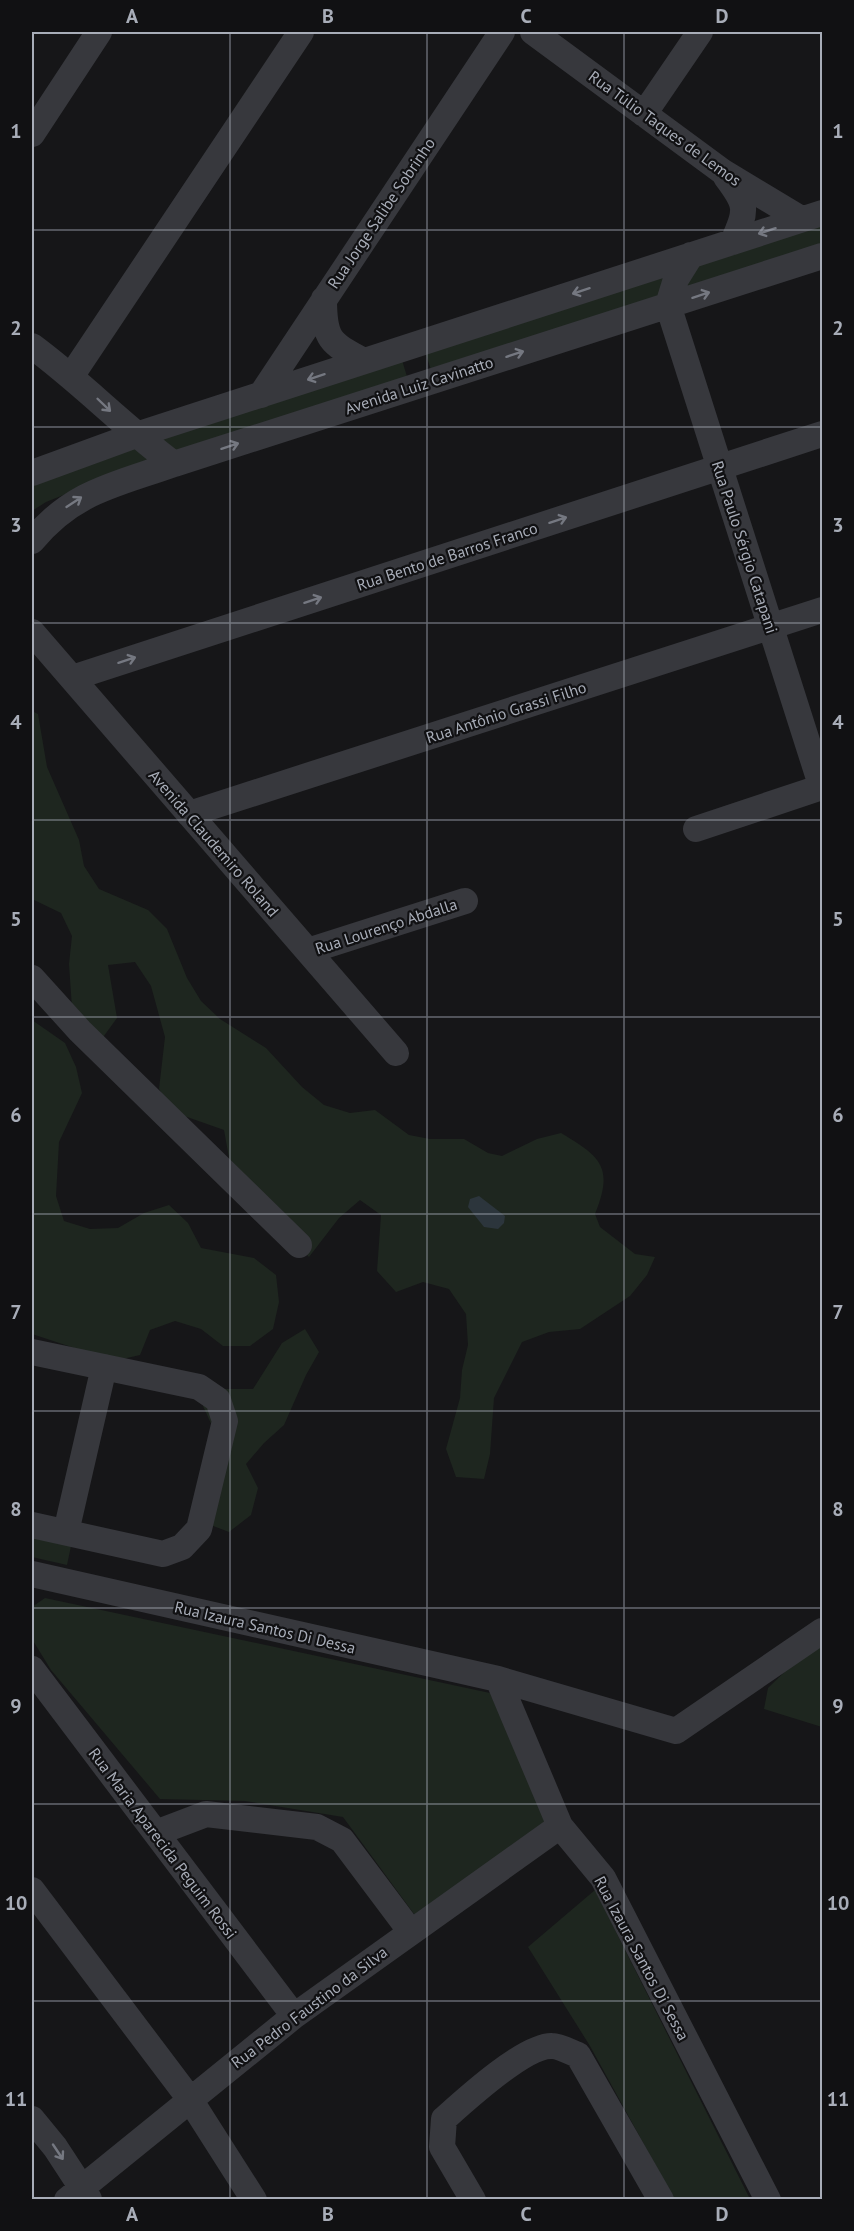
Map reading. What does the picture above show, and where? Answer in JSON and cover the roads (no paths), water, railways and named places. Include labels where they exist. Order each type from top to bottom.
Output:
[{"type":"street","points":[[32,134],[99,32]]},
{"type":"street","points":[[72,375],[301,32]]},
{"type":"street","name":"Rua Jorge Salibe Sobrinho","points":[[261,395],[502,32]]},
{"type":"street","name":"Rua Túlio Taques de Lemos","points":[[533,32],[723,172],[812,216]]},
{"type":"street","points":[[644,114],[700,32]]},
{"type":"street","points":[[723,172],[743,199],[746,214],[733,242]]},
{"type":"street","points":[[37,468],[812,216]]},
{"type":"street","points":[[669,305],[676,279],[691,255]]},
{"type":"street","name":"Avenida Luiz Cavinatto","points":[[32,541],[51,517],[81,497],[174,464],[822,256]]},
{"type":"street","points":[[324,299],[324,324],[334,346],[364,361]]},
{"type":"street","name":"Rua Paulo Sérgio Catapani","points":[[669,305],[822,788]]},
{"type":"street","points":[[32,345],[72,375],[136,435],[174,464]]},
{"type":"street","points":[[411,346],[422,384]]},
{"type":"street","name":"Rua Bento de Barros Franco","points":[[72,678],[822,434]]},
{"type":"street","name":"Rua Antônio Grassi Filho","points":[[189,814],[822,610]]},
{"type":"street","name":"Avenida Claudemiro Roland","points":[[32,632],[396,1053]]},
{"type":"street","points":[[696,829],[822,788]]},
{"type":"street","name":"Rua Lourenço Abdalla","points":[[308,951],[465,901]]},
{"type":"street","points":[[32,978],[80,1031],[299,1245]]},
{"type":"street","points":[[32,1352],[199,1387],[218,1400],[225,1421],[199,1529],[182,1547],[163,1554],[32,1524]]},
{"type":"street","points":[[66,1532],[104,1367]]},
{"type":"street","name":"Rua Izaura Santos Di Dessa","points":[[32,1574],[498,1679]]},
{"type":"street","points":[[498,1679],[676,1731],[822,1630]]},
{"type":"street","name":"Rua Maria Aparecida Peguim Rossi","points":[[32,1669],[294,2016]]},
{"type":"street","name":"Rua Izaura Santos Di Sessa","points":[[498,1679],[560,1826],[603,1878],[768,2199]]},
{"type":"street","points":[[156,1833],[206,1814],[317,1827],[342,1840],[411,1932]]},
{"type":"street","name":"Rua Pedro Faustino da Silva","points":[[79,2195],[189,2098],[294,2016],[560,1826]]},
{"type":"street","points":[[32,1890],[189,2098],[254,2199]]},
{"type":"street","points":[[473,2199],[442,2147],[444,2119],[489,2080],[529,2054],[551,2046],[578,2055],[661,2199]]},
{"type":"street","points":[[32,2119],[55,2147],[79,2195]]}]
